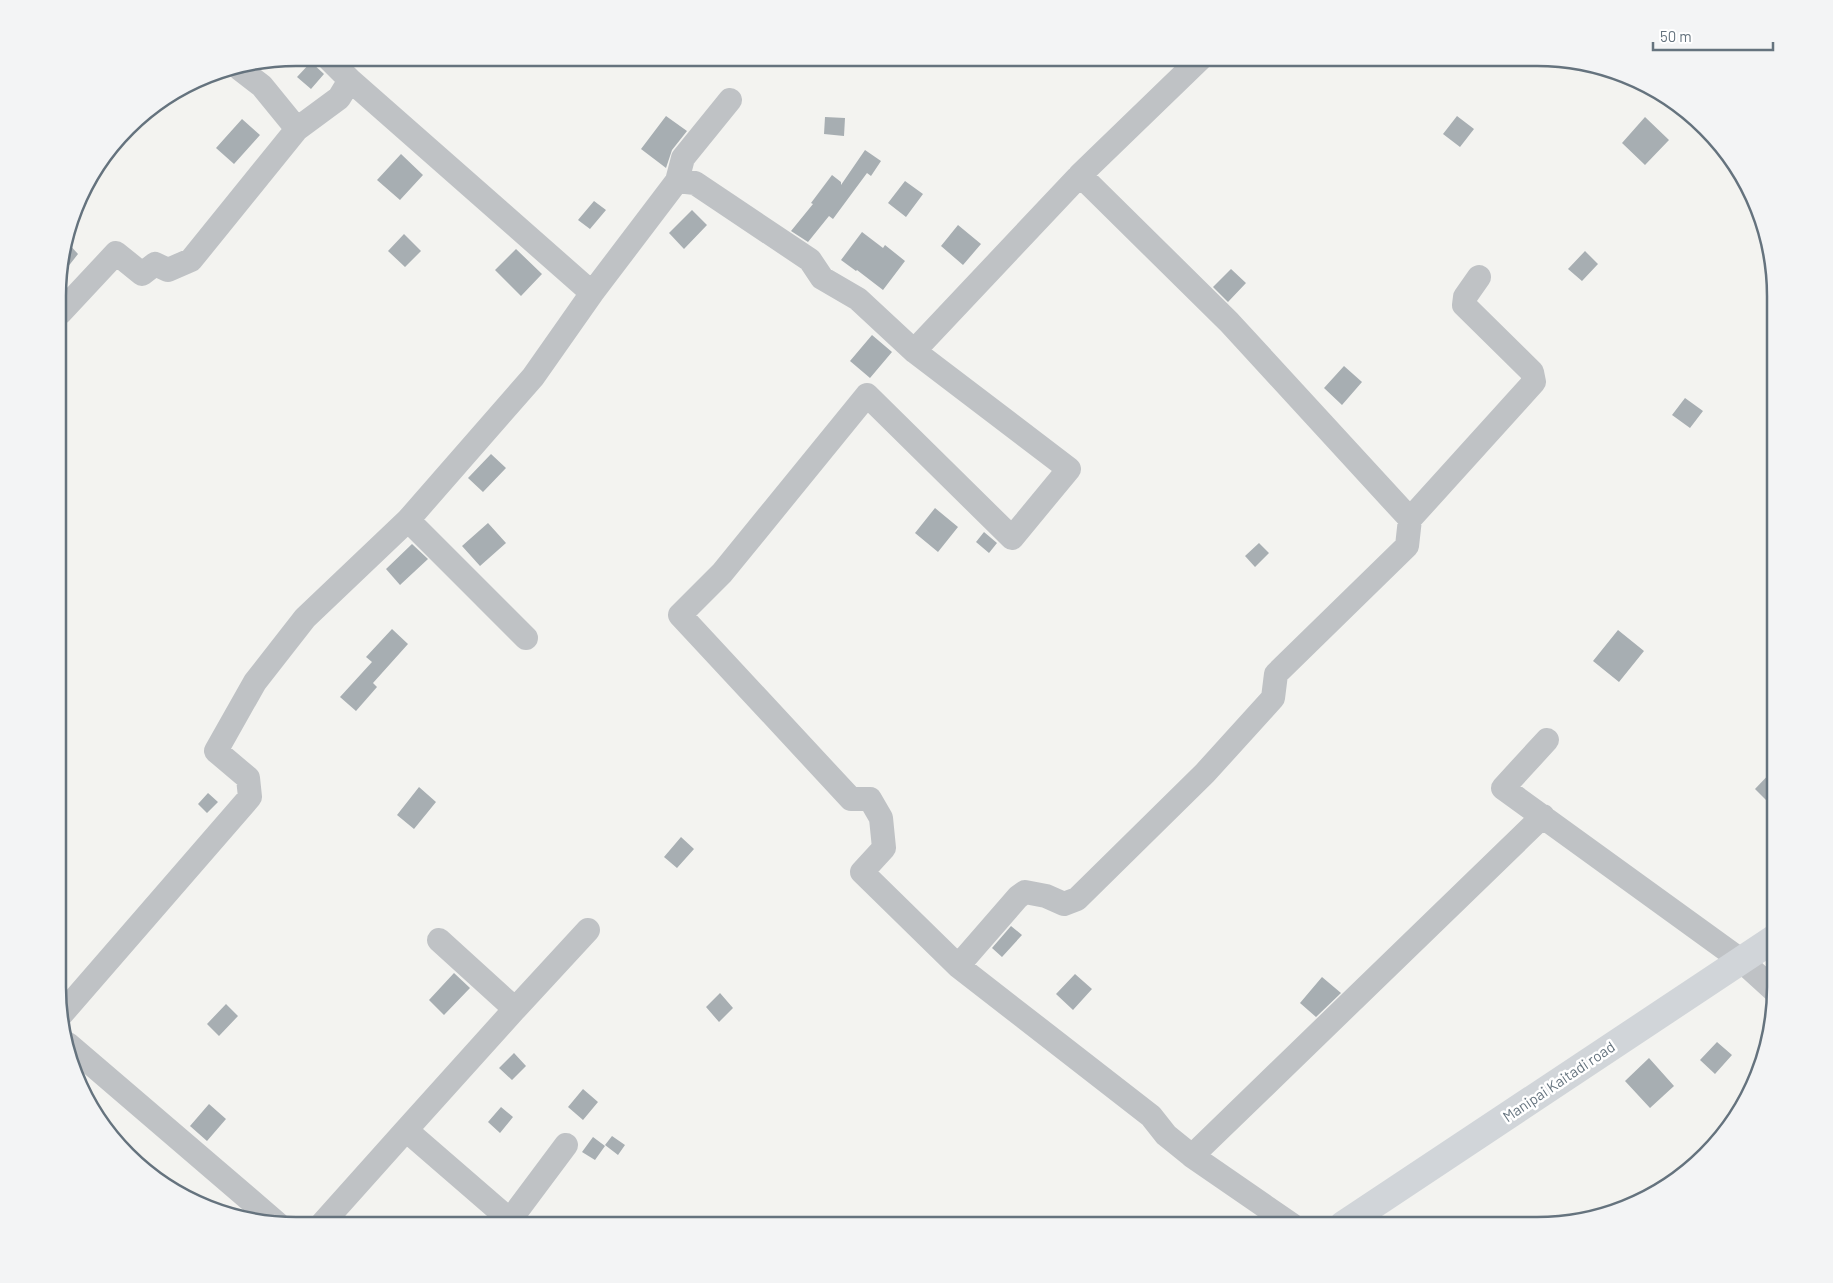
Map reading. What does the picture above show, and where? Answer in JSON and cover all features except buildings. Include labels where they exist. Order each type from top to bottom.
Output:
[{"type":"main road","name":"Manipai Kaitadi road","points":[[1355,1217],[1767,944]]},
{"type":"street","points":[[336,66],[592,293]]},
{"type":"street","points":[[914,351],[1080,176],[1193,66]]},
{"type":"street","points":[[244,72],[262,86],[297,129]]},
{"type":"street","points":[[66,307],[116,253],[142,274],[155,264],[168,270],[192,260],[297,129],[339,98],[350,80]]},
{"type":"street","points":[[67,1008],[250,797],[248,778],[216,751],[255,682],[305,618],[408,520],[533,377],[592,293],[677,181],[683,158],[730,100]]},
{"type":"street","points":[[1080,176],[1229,322],[1410,519]]},
{"type":"street","points":[[677,181],[695,183],[810,260],[822,278],[858,299],[914,351],[1069,469],[1012,538],[867,395],[722,573],[680,615],[851,799],[870,798],[881,818],[884,848],[862,872],[958,966],[1151,1116],[1166,1136],[1280,1217]]},
{"type":"street","points":[[958,966],[1018,897],[1025,892],[1046,896],[1064,904],[1077,899],[1206,773],[1273,698],[1276,674],[1407,546],[1410,519],[1534,382],[1532,372],[1464,305],[1465,297],[1479,277]]},
{"type":"street","points":[[408,520],[526,638]]},
{"type":"street","points":[[1547,740],[1503,788],[1742,961],[1767,984]]},
{"type":"street","points":[[1192,1156],[1543,816]]},
{"type":"street","points":[[328,1217],[588,930]]},
{"type":"street","points":[[439,940],[515,1009]]},
{"type":"street","points":[[75,1050],[268,1215]]},
{"type":"street","points":[[406,1130],[507,1217]]},
{"type":"street","points":[[512,1217],[566,1145]]}]
